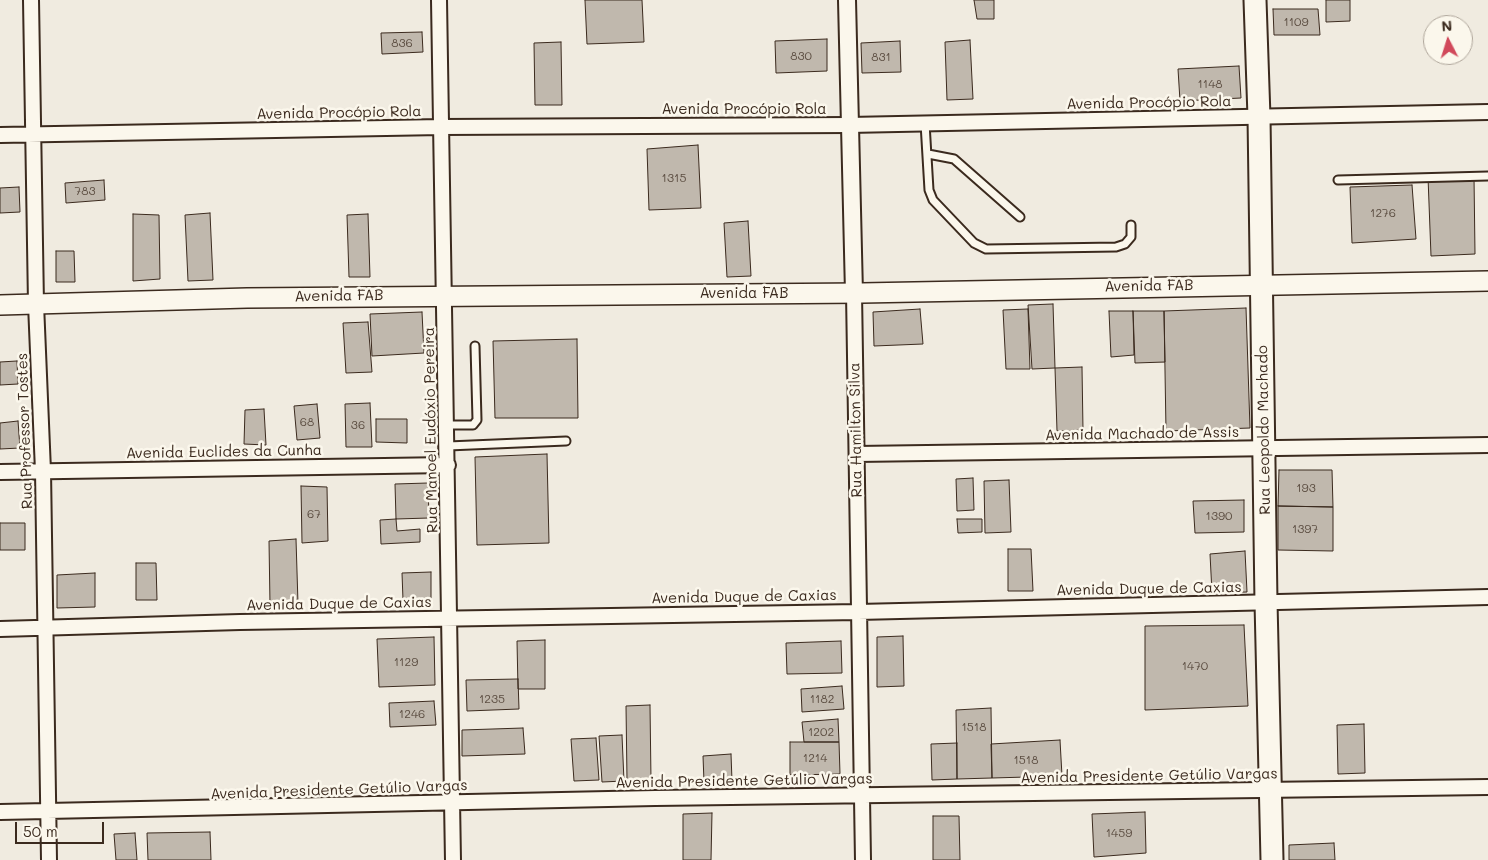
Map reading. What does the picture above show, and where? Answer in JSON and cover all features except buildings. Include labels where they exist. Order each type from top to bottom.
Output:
[{"type":"main road","name":"Rua Leopoldo Machado","points":[[1255,0],[1259,117],[1272,860]]},
{"type":"main road","name":"Avenida FAB","points":[[0,305],[445,295],[854,293],[1488,281]]},
{"type":"street","name":"Rua Professor Tostes","points":[[31,0],[36,304],[43,470],[49,860]]},
{"type":"street","name":"Rua Manoel Eudóxio Pereira","points":[[439,0],[454,860]]},
{"type":"street","name":"Rua Hamilton Silva","points":[[848,0],[863,860]]},
{"type":"street","name":"Avenida Procópio Rola","points":[[0,135],[441,127],[849,125],[1488,112]]},
{"type":"street","name":"Avenida Machado de Assis","points":[[857,454],[1488,445]]},
{"type":"street","name":"Avenida Euclides da Cunha","points":[[0,472],[448,465]]},
{"type":"street","name":"Avenida Duque de Caxias","points":[[0,629],[1488,597]]},
{"type":"street","name":"Avenida Presidente Getúlio Vargas","points":[[0,812],[861,796],[1488,787]]},
{"type":"lane","points":[[924,123],[928,154],[929,190],[933,200],[974,243],[986,249],[1116,247],[1125,244],[1131,237],[1131,225]]},
{"type":"lane","points":[[928,154],[943,155],[954,159],[1020,217]]},
{"type":"lane","points":[[1338,180],[1488,176]]},
{"type":"lane","points":[[447,425],[473,425],[477,420],[475,346]]},
{"type":"lane","points":[[448,446],[566,441]]}]
